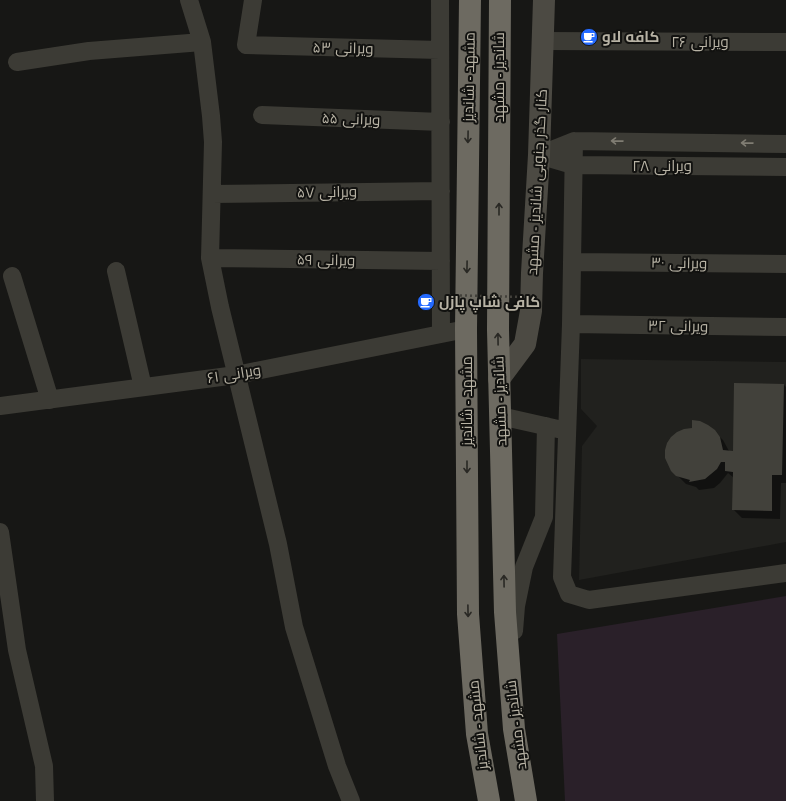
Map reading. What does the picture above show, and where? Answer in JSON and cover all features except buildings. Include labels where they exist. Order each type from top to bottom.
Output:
[{"type":"highway","name":"مشهد - شاندیز","points":[[470,0],[466,329],[468,614],[477,734],[488,801]]},
{"type":"highway","name":"شاندیز - مشهد","points":[[500,0],[498,330],[505,612],[514,729],[526,801]]},
{"type":"street","points":[[189,0],[202,42],[211,116],[213,142],[210,258],[236,375],[278,544],[294,627],[337,766],[351,801]]},
{"type":"street","name":"ویرانی ۵۳","points":[[253,0],[246,45],[440,50]]},
{"type":"street","points":[[440,0],[442,334]]},
{"type":"street","name":"کنار گذر جنوبی شاندیز - مشهد","points":[[499,379],[525,344],[532,311],[532,274],[544,0]]},
{"type":"street","points":[[17,62],[89,51],[202,42]]},
{"type":"street","name":"ویرانی ۲۶","points":[[543,42],[786,42]]},
{"type":"street","name":"ویرانی ۵۵","points":[[262,115],[441,122]]},
{"type":"street","points":[[574,141],[572,262],[562,577],[570,594],[589,600],[786,573]]},
{"type":"street","points":[[538,155],[574,141],[786,144]]},
{"type":"street","name":"ویرانی ۲۸","points":[[538,155],[573,165],[786,167]]},
{"type":"street","name":"ویرانی ۵۷","points":[[212,194],[441,191]]},
{"type":"street","name":"ویرانی ۵۹","points":[[210,258],[441,262]]},
{"type":"street","name":"ویرانی ۳۰","points":[[572,262],[786,264]]},
{"type":"street","points":[[116,271],[143,387]]},
{"type":"street","points":[[12,276],[50,400]]},
{"type":"street","name":"ویرانی ۳۲","points":[[570,324],[786,327]]},
{"type":"street","name":"ویرانی ۶۱","points":[[0,406],[236,375],[466,329]]},
{"type":"street","points":[[500,416],[567,431]]},
{"type":"street","points":[[510,680],[516,606],[524,567],[544,517],[546,426]]},
{"type":"street","points":[[0,532],[17,650],[44,766],[45,801]]},
{"type":"path","points":[[445,295],[522,297]]},
{"type":"shaded area","points":[[581,359],[786,362],[786,542],[579,580],[582,446],[597,426],[581,409]]},
{"type":"shaded area","points":[[786,596],[786,801],[565,801],[557,634]]},
{"type":"place","name":"کافه لاو","points":[[589,37]]},
{"type":"place","name":"کافی شاپ پازل","points":[[426,302]]}]
